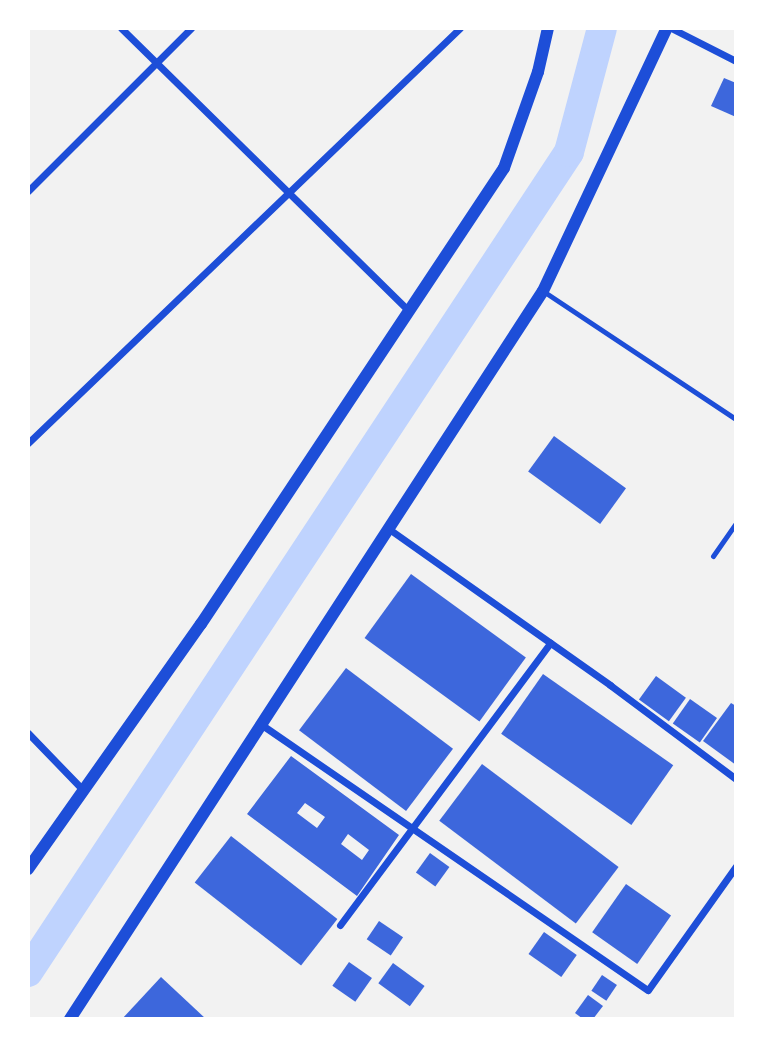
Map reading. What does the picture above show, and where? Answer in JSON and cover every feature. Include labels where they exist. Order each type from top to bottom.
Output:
[{"type":"street","points":[[121,28],[408,312]]},
{"type":"street","points":[[28,191],[191,28]]},
{"type":"street","points":[[28,443],[460,28]]},
{"type":"street","points":[[28,869],[201,624],[504,168],[538,72],[548,28]]},
{"type":"street","points":[[70,1019],[543,291],[669,28],[736,61]]},
{"type":"street","points":[[389,529],[736,779]]},
{"type":"street","points":[[340,925],[550,643]]},
{"type":"street","points":[[262,725],[648,990],[736,866]]},
{"type":"street","points":[[28,733],[83,791]]},
{"type":"lane","points":[[543,291],[736,419]]},
{"type":"lane","points":[[713,556],[736,523]]},
{"type":"building","points":[[724,78],[736,83],[736,117],[711,106]]},
{"type":"building","points":[[554,436],[626,488],[600,524],[528,472]]},
{"type":"building","points":[[411,574],[526,657],[479,721],[365,638]]},
{"type":"building","points":[[346,668],[453,749],[406,811],[299,730]]},
{"type":"building","points":[[543,674],[673,765],[631,825],[501,734]]},
{"type":"building","points":[[656,676],[686,698],[669,721],[639,699]]},
{"type":"building","points":[[690,699],[717,718],[700,743],[673,724]]},
{"type":"building","points":[[731,703],[736,706],[736,765],[703,741]]},
{"type":"building","points":[[291,756],[399,835],[357,896],[247,814]],"holes":[[[305,803],[325,817],[317,828],[297,813]],[[348,834],[369,850],[362,860],[341,844]]]},
{"type":"building","points":[[482,764],[619,867],[576,924],[439,821]]},
{"type":"building","points":[[231,836],[337,919],[301,966],[195,882]]},
{"type":"building","points":[[430,853],[449,867],[435,887],[416,872]]},
{"type":"building","points":[[626,884],[671,916],[637,964],[592,932]]},
{"type":"building","points":[[379,921],[403,937],[391,955],[367,939]]},
{"type":"building","points":[[544,932],[577,955],[561,977],[529,954]]},
{"type":"building","points":[[349,962],[372,978],[355,1002],[332,986]]},
{"type":"building","points":[[393,963],[425,986],[410,1006],[378,983]]},
{"type":"building","points":[[602,975],[617,985],[606,1001],[591,991]]},
{"type":"building","points":[[161,977],[206,1019],[122,1019]]},
{"type":"building","points":[[588,995],[603,1006],[593,1019],[583,1019],[575,1013]]},
{"type":"waterway","points":[[28,972],[569,152],[602,28]]}]
